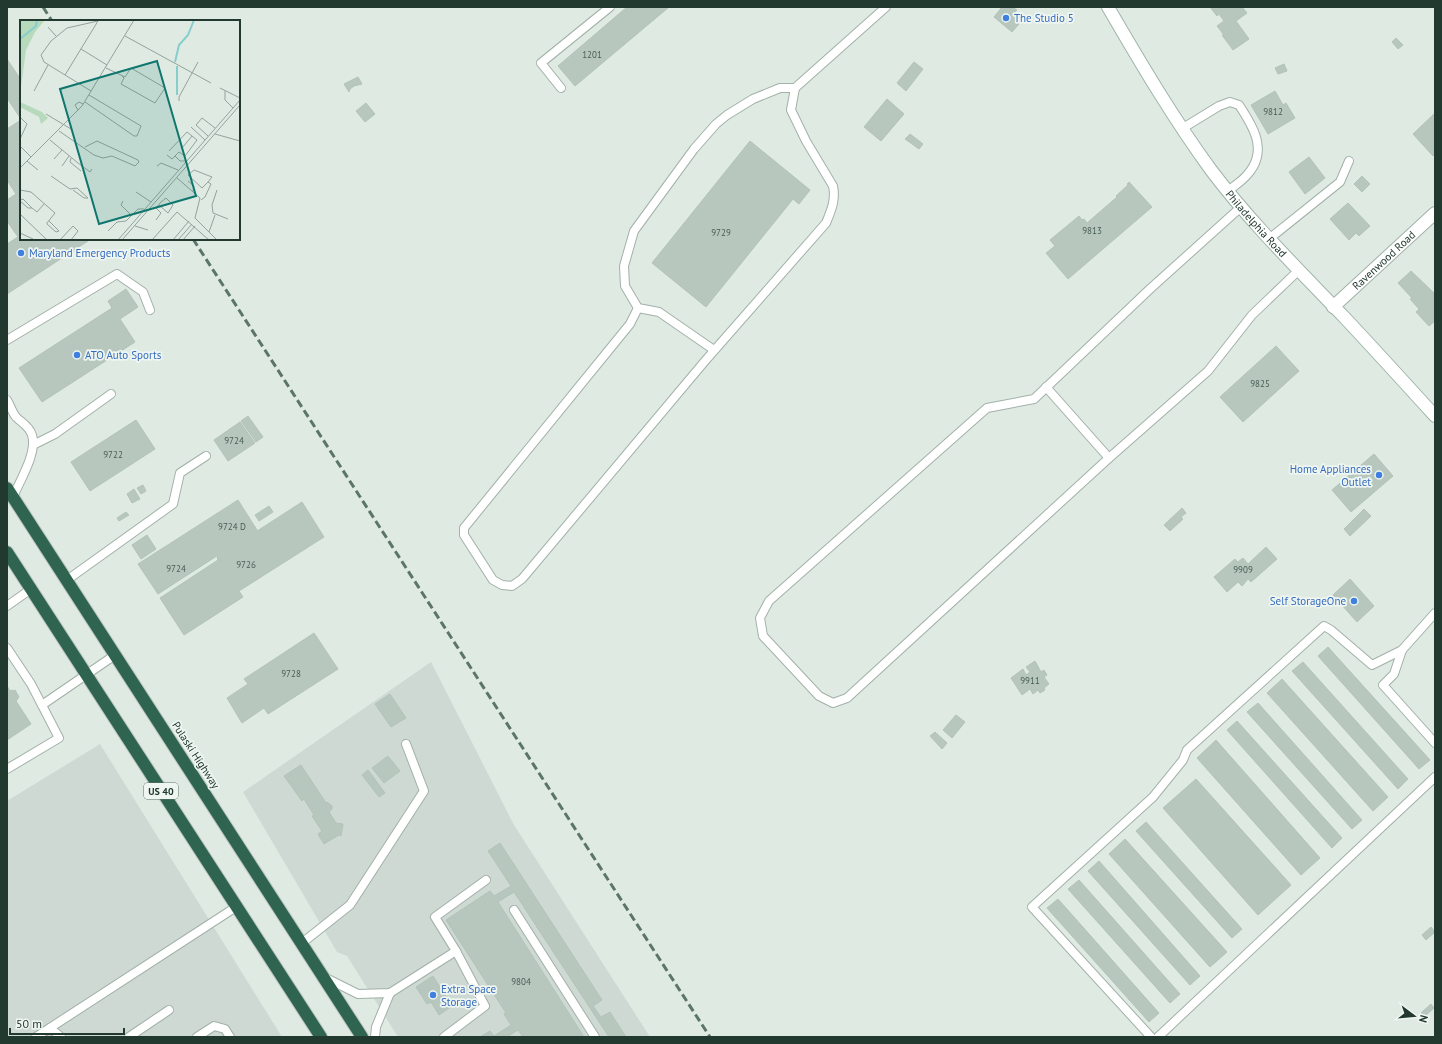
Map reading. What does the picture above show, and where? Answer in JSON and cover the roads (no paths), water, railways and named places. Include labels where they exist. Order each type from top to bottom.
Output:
[{"type":"highway","name":"Pulaski Highway","points":[[10,492],[362,1037]]},
{"type":"highway","name":"US 40","points":[[7,552],[321,1037]]},
{"type":"main road","name":"Philadelphia Road","points":[[1108,7],[1164,101],[1228,191],[1269,239],[1435,416]]},
{"type":"main road","name":"Ravenwood Road","points":[[1333,307],[1435,214]]},
{"type":"lane","points":[[562,88],[541,63],[610,7]]},
{"type":"lane","points":[[638,308],[630,324],[464,528],[464,535],[492,580],[502,585],[512,586],[522,579],[704,361],[826,224],[834,205],[835,195],[833,186],[806,141],[791,110],[795,88],[886,7]]},
{"type":"lane","points":[[714,350],[659,312],[638,308],[625,286],[624,266],[634,231],[694,149],[716,124],[727,115],[753,99],[780,88],[795,88]]},
{"type":"lane","points":[[1183,128],[1219,106],[1230,102],[1239,105],[1252,124],[1258,142],[1257,153],[1254,164],[1248,174],[1228,191]]},
{"type":"lane","points":[[1269,239],[1340,182],[1350,161]]},
{"type":"lane","points":[[1241,207],[1151,288],[1034,398],[987,408],[769,601],[760,618],[763,636],[819,696],[834,703],[847,698],[1109,458],[1208,371],[1252,315],[1298,270]]},
{"type":"lane","points":[[7,340],[117,274],[143,292],[150,310]]},
{"type":"lane","points":[[1046,387],[1109,458]]},
{"type":"lane","points":[[33,445],[55,434],[111,394]]},
{"type":"lane","points":[[7,400],[16,416],[26,425],[32,435],[33,445],[29,460],[10,492]]},
{"type":"lane","points":[[7,413],[16,416]]},
{"type":"lane","points":[[67,580],[173,504],[180,474],[206,456]]},
{"type":"lane","points":[[7,606],[31,589]]},
{"type":"lane","points":[[1151,1037],[1032,907],[1153,798],[1183,760],[1188,750],[1324,626],[1331,630],[1372,665],[1402,650],[1435,613]]},
{"type":"lane","points":[[7,648],[9,657],[31,684],[59,738],[7,770]]},
{"type":"lane","points":[[1402,650],[1394,674],[1383,686],[1435,742]]},
{"type":"lane","points":[[42,705],[115,655]]},
{"type":"lane","points":[[302,943],[350,905],[424,791],[406,744]]},
{"type":"lane","points":[[1158,1037],[1435,778]]},
{"type":"lane","points":[[444,1037],[485,1006],[456,951],[435,917],[486,880]]},
{"type":"lane","points":[[36,1037],[236,907]]},
{"type":"lane","points":[[514,910],[595,1037]]},
{"type":"lane","points":[[324,977],[358,994],[390,992],[456,951]]},
{"type":"lane","points":[[375,1037],[376,1027],[390,992]]},
{"type":"lane","points":[[129,1037],[169,1010]]},
{"type":"lane","points":[[197,1037],[214,1026],[225,1029],[230,1037]]},
{"type":"lane","points":[[50,1028],[61,1037]]},
{"type":"railway","points":[[43,7],[51,20]]},
{"type":"railway","points":[[194,240],[710,1037]]},
{"type":"place","name":"The Studio 5","points":[[1006,18]]},
{"type":"place","name":"Maryland Emergency Products","points":[[21,253]]},
{"type":"place","name":"ATO Auto Sports","points":[[77,355]]},
{"type":"place","name":"Home Appliances Outlet","points":[[1379,475]]},
{"type":"place","name":"Self StorageOne","points":[[1354,601]]},
{"type":"place","name":"Extra Space Storage","points":[[433,995]]}]
